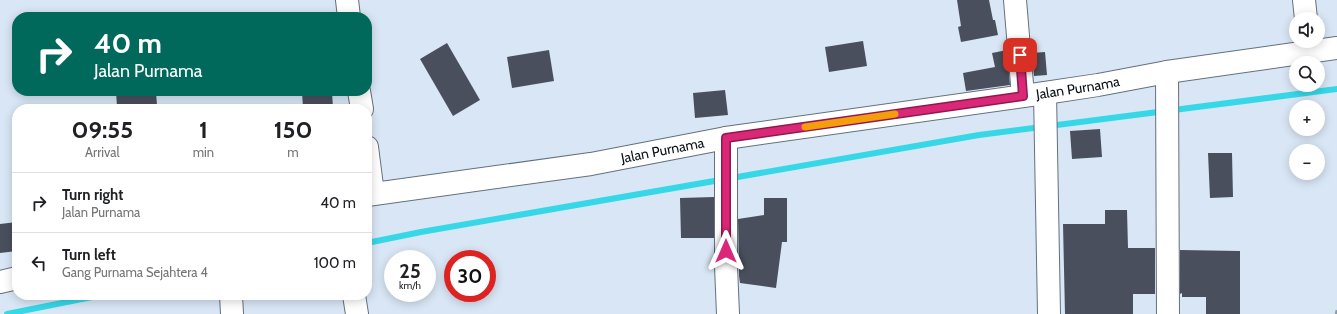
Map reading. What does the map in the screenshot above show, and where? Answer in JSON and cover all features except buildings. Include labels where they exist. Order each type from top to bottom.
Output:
[{"type":"street","points":[[347,0],[348,12]]},
{"type":"street","points":[[1015,0],[1023,96]]},
{"type":"street","points":[[1304,0],[1305,12]]},
{"type":"street","name":"Jalan Purnama","points":[[1325,47],[1337,48]]},
{"type":"street","name":"Jalan Purnama","points":[[372,195],[591,164],[726,139],[1045,94],[1298,48]]},
{"type":"street","points":[[1167,73],[1168,314]]},
{"type":"street","points":[[1045,94],[1049,314]]},
{"type":"street","points":[[726,139],[728,314]]},
{"type":"street","points":[[0,282],[12,279]]},
{"type":"street","points":[[231,300],[232,314]]},
{"type":"street","points":[[355,300],[357,314]]},
{"type":"path","points":[[1336,314],[1337,310]]},
{"type":"waterway","points":[[372,242],[421,232],[979,135],[1337,89]]},
{"type":"waterway","points":[[7,314],[77,300]]},
{"type":"slow traffic","points":[[805,127],[895,114]]},
{"type":"route","points":[[726,251],[726,138],[1023,96],[1020,55]]}]
